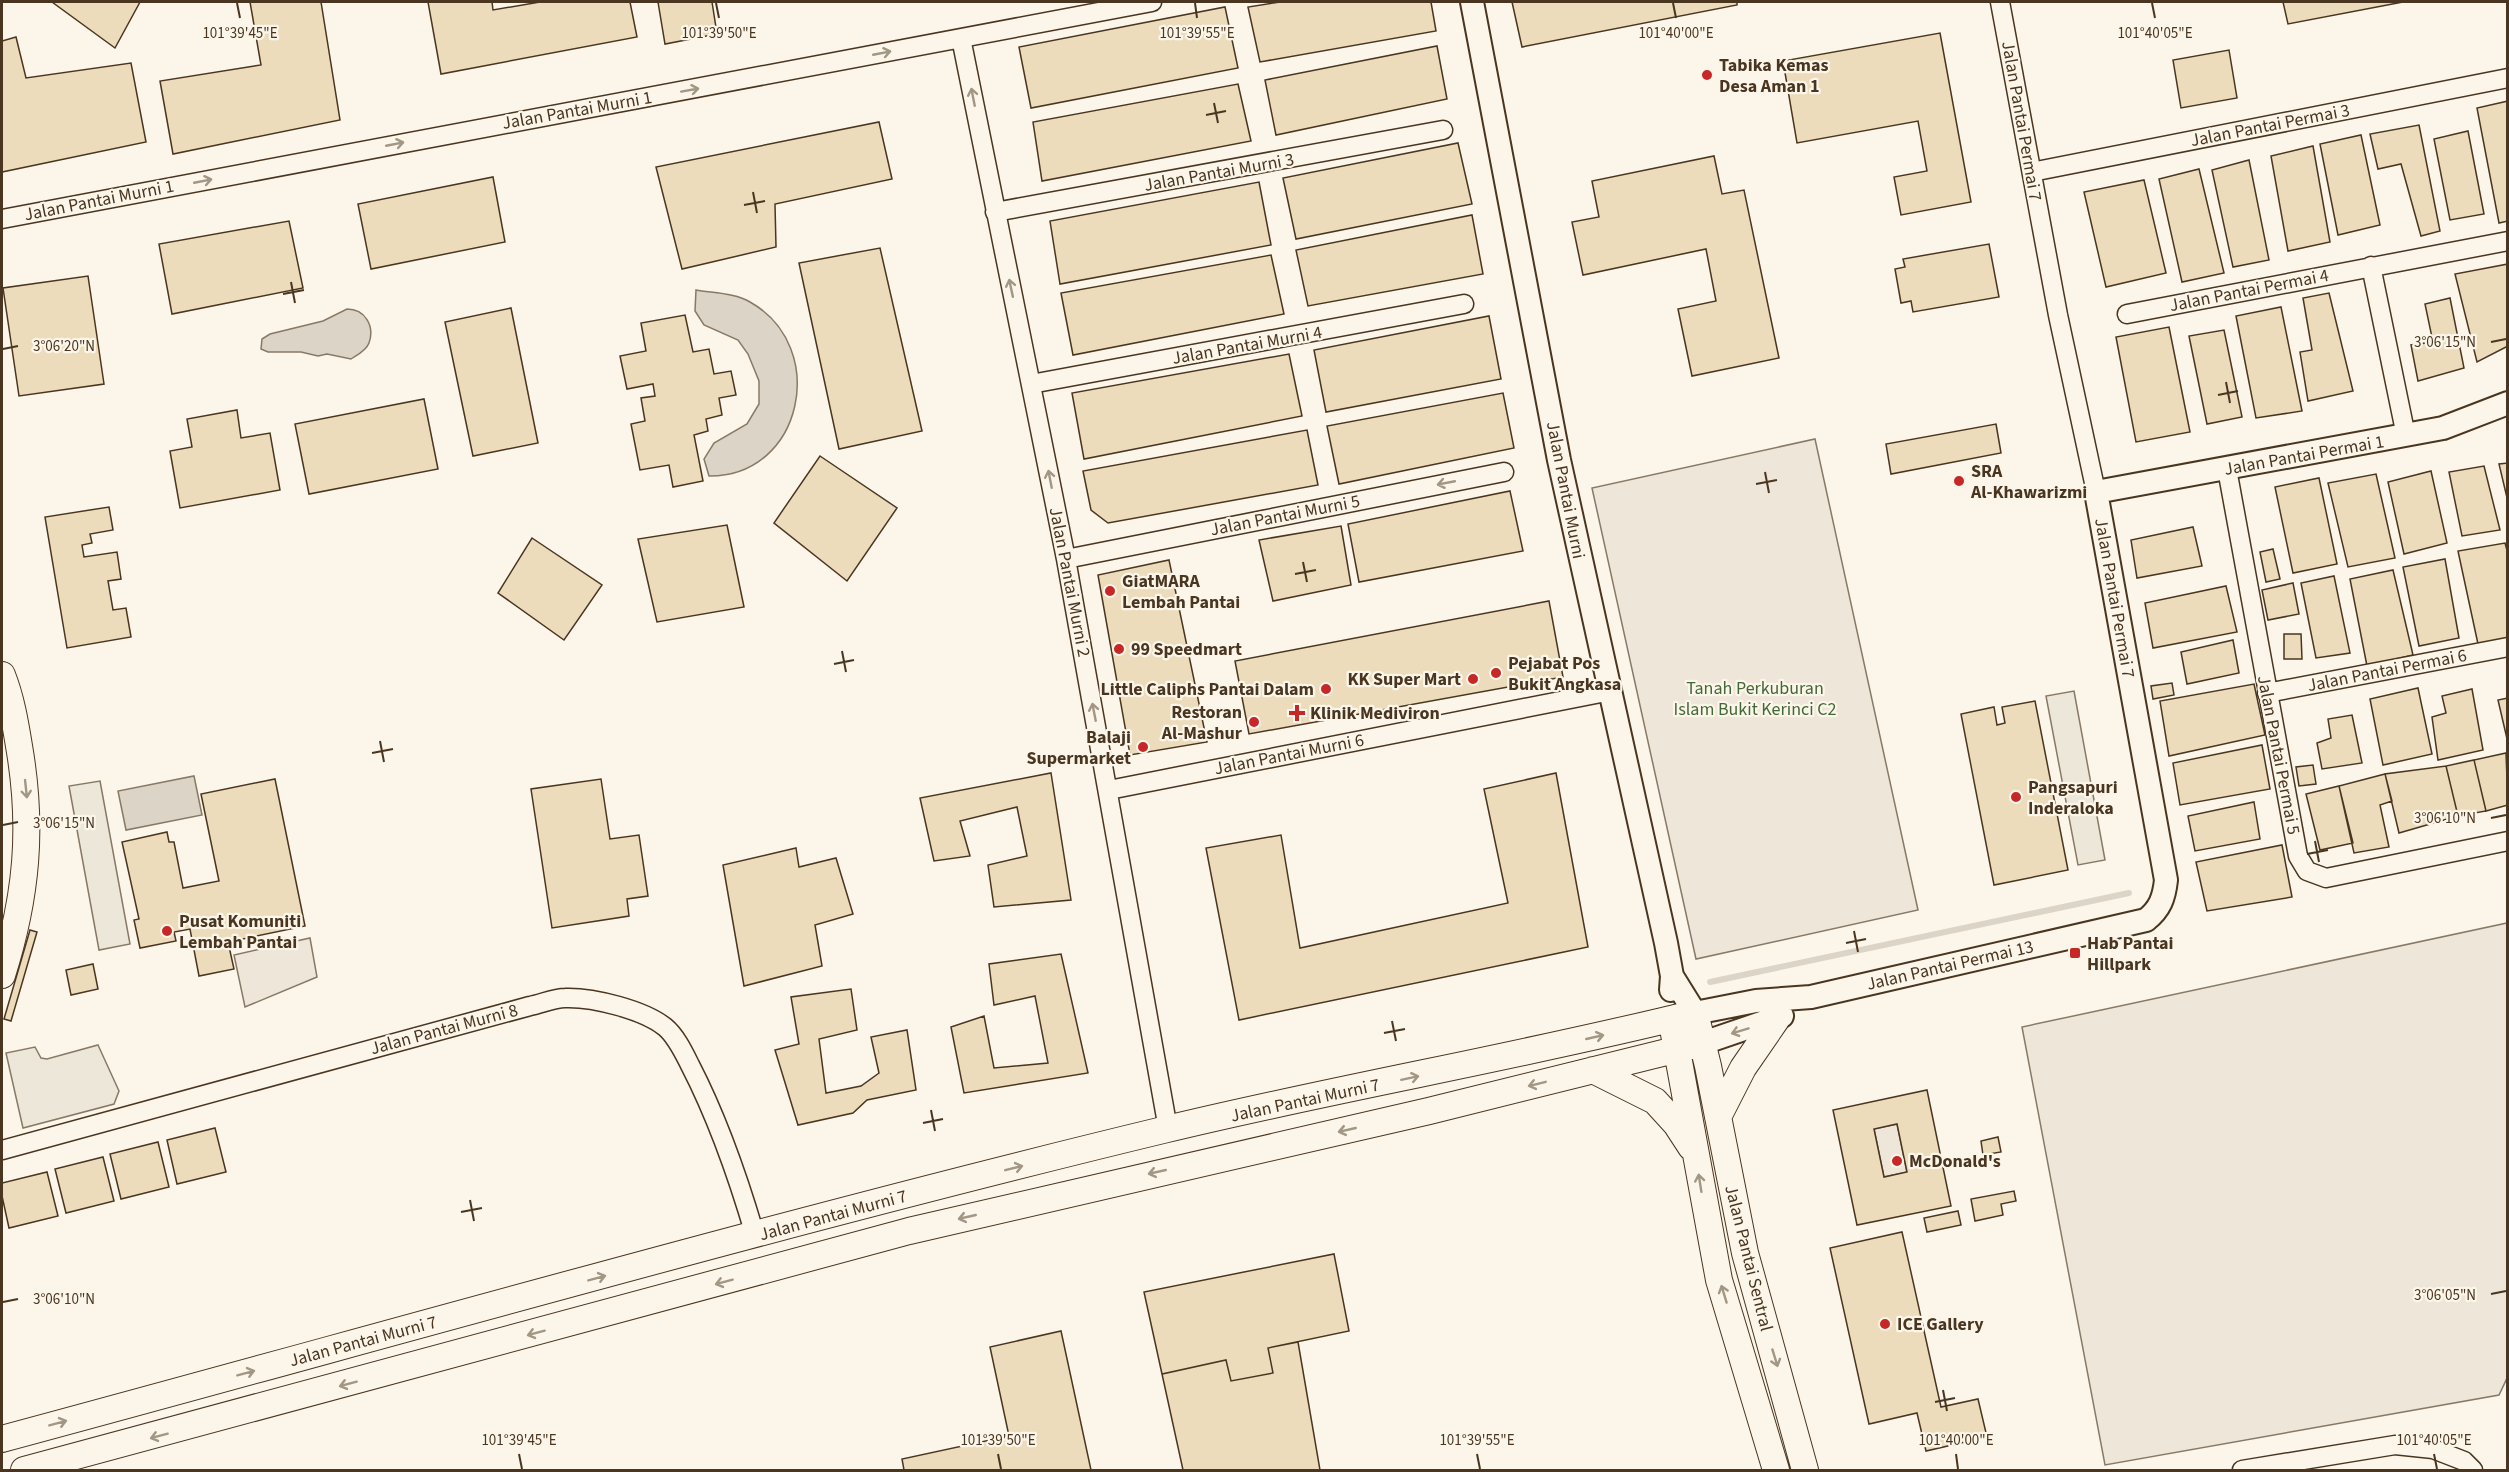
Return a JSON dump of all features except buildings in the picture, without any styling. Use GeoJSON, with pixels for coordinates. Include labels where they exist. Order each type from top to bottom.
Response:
{"type":"FeatureCollection","features":[{"type":"Feature","properties":{"kind":"main road"},"geometry":{"type":"LineString","coordinates":[[2,675],[12,704],[25,778],[29,817],[14,938],[2,975]]}},
{"type":"Feature","properties":{"kind":"main road","name":"Jalan Pantai Murni 7"},"geometry":{"type":"LineString","coordinates":[[2,1439],[755,1236],[1168,1129],[1538,1050],[1695,1013]]}},
{"type":"Feature","properties":{"kind":"main road","name":"Jalan Pantai Sentral"},"geometry":{"type":"LineString","coordinates":[[1695,1013],[1703,1043],[1744,1253],[1806,1467]]}},
{"type":"Feature","properties":{"kind":"main road","name":"Jalan Pantai Sentral"},"geometry":{"type":"LineString","coordinates":[[1670,1019],[1719,1280],[1776,1470]]}},
{"type":"Feature","properties":{"kind":"main road"},"geometry":{"type":"LineString","coordinates":[[1718,1117],[1743,1068],[1776,1020]]}},
{"type":"Feature","properties":{"kind":"main road","name":"Jalan Pantai Murni 7"},"geometry":{"type":"LineString","coordinates":[[24,1470],[909,1231],[1430,1111],[1703,1043]]}},
{"type":"Feature","properties":{"kind":"main road"},"geometry":{"type":"LineString","coordinates":[[1593,1070],[1655,1101],[1676,1124],[1696,1155]]}},
{"type":"Feature","properties":{"kind":"street","name":"Jalan Pantai Murni 1"},"geometry":{"type":"LineString","coordinates":[[2,219],[1152,2]]}},
{"type":"Feature","properties":{"kind":"street","name":"Jalan Pantai Murni"},"geometry":{"type":"LineString","coordinates":[[1472,2],[1559,460],[1672,976],[1670,1019]]}},
{"type":"Feature","properties":{"kind":"street","name":"Jalan Pantai Permai 7"},"geometry":{"type":"LineString","coordinates":[[2000,2],[2058,315],[2096,492],[2166,880],[2161,903],[2155,913],[2146,920],[2089,932]]}},
{"type":"Feature","properties":{"kind":"street","name":"Jalan Pantai Murni 2"},"geometry":{"type":"LineString","coordinates":[[961,38],[1031,384],[1109,790],[1168,1129]]}},
{"type":"Feature","properties":{"kind":"street","name":"Jalan Pantai Permai 3"},"geometry":{"type":"LineString","coordinates":[[2032,172],[2508,78]]}},
{"type":"Feature","properties":{"kind":"street","name":"Jalan Pantai Murni 3"},"geometry":{"type":"LineString","coordinates":[[995,212],[1443,130]]}},
{"type":"Feature","properties":{"kind":"street","name":"Jalan Pantai Permai 4"},"geometry":{"type":"LineString","coordinates":[[2127,314],[2508,241]]}},
{"type":"Feature","properties":{"kind":"street"},"geometry":{"type":"LineString","coordinates":[[2371,266],[2406,436]]}},
{"type":"Feature","properties":{"kind":"street","name":"Jalan Pantai Murni 4"},"geometry":{"type":"LineString","coordinates":[[1031,384],[1464,304]]}},
{"type":"Feature","properties":{"kind":"street","name":"Jalan Pantai Permai 1"},"geometry":{"type":"LineString","coordinates":[[2096,492],[2406,436],[2443,428],[2508,403]]}},
{"type":"Feature","properties":{"kind":"street","name":"Jalan Pantai Permai 5"},"geometry":{"type":"LineString","coordinates":[[2226,469],[2298,856],[2307,871],[2326,878],[2508,841]]}},
{"type":"Feature","properties":{"kind":"street","name":"Jalan Pantai Murni 5"},"geometry":{"type":"LineString","coordinates":[[1065,559],[1504,472]]}},
{"type":"Feature","properties":{"kind":"street","name":"Jalan Pantai Permai 6"},"geometry":{"type":"LineString","coordinates":[[2267,693],[2508,648]]}},
{"type":"Feature","properties":{"kind":"street","name":"Jalan Pantai Murni 6"},"geometry":{"type":"LineString","coordinates":[[1109,790],[1611,691]]}},
{"type":"Feature","properties":{"kind":"street","name":"Jalan Pantai Permai 13"},"geometry":{"type":"LineString","coordinates":[[1695,1013],[1756,1000],[1811,997],[2089,932]]}},
{"type":"Feature","properties":{"kind":"street","name":"Jalan Pantai Murni"},"geometry":{"type":"LineString","coordinates":[[1672,976],[1695,1013]]}},
{"type":"Feature","properties":{"kind":"street","name":"Jalan Pantai Permai 13"},"geometry":{"type":"LineString","coordinates":[[1703,1043],[1776,1020],[1811,997]]}},
{"type":"Feature","properties":{"kind":"street","name":"Jalan Pantai Murni 8"},"geometry":{"type":"LineString","coordinates":[[2,1150],[530,1006],[564,998],[596,1000],[632,1011],[666,1027],[683,1051],[707,1098],[740,1184],[755,1236]]}},
{"type":"Feature","properties":{"kind":"street"},"geometry":{"type":"LineString","coordinates":[[2242,1470],[2395,1445],[2433,1449],[2468,1466]]}},
{"type":"Feature","properties":{"kind":"green space","name":"Tanah Perkuburan Islam Bukit Kerinci C2"},"geometry":{"type":"Polygon","coordinates":[[[1815,439],[1918,910],[1696,959],[1592,488],[1815,439]]]}},
{"type":"Feature","properties":{"kind":"green space"},"geometry":{"type":"Polygon","coordinates":[[[2507,923],[2508,1376],[2499,1395],[2105,1465],[2022,1027],[2507,923]]]}},
{"type":"Feature","properties":{"kind":"green space"},"geometry":{"type":"Polygon","coordinates":[[[310,938],[317,977],[245,1007],[234,955],[310,938]]]}},
{"type":"Feature","properties":{"kind":"green space"},"geometry":{"type":"Polygon","coordinates":[[[1897,1124],[1907,1172],[1884,1177],[1874,1129],[1897,1124]]]}},
{"type":"Feature","properties":{"kind":"shaded area"},"geometry":{"type":"Polygon","coordinates":[[[696,290],[731,295],[750,302],[775,322],[791,348],[797,377],[795,406],[784,433],[766,456],[741,471],[709,476],[704,459],[714,443],[747,424],[759,404],[759,381],[748,354],[738,340],[704,325],[695,311],[696,290]]]}},
{"type":"Feature","properties":{"kind":"shaded area"},"geometry":{"type":"Polygon","coordinates":[[[347,309],[363,315],[371,331],[368,346],[351,359],[327,354],[318,356],[301,352],[268,352],[261,349],[262,339],[270,334],[323,321],[347,309]]]}},
{"type":"Feature","properties":{"kind":"shaded area"},"geometry":{"type":"Polygon","coordinates":[[[2074,691],[2105,860],[2078,865],[2046,696],[2074,691]]]}},
{"type":"Feature","properties":{"kind":"shaded area"},"geometry":{"type":"Polygon","coordinates":[[[194,776],[202,815],[126,830],[118,791],[194,776]]]}},
{"type":"Feature","properties":{"kind":"shaded area"},"geometry":{"type":"Polygon","coordinates":[[[100,781],[130,944],[99,950],[69,786],[100,781]]]}},
{"type":"Feature","properties":{"kind":"shaded area"},"geometry":{"type":"Polygon","coordinates":[[[98,1045],[119,1091],[114,1104],[23,1128],[6,1053],[35,1047],[41,1058],[47,1059],[98,1045]]]}},
{"type":"Feature","properties":{"kind":"waterway"},"geometry":{"type":"LineString","coordinates":[[1710,982],[2129,893]]}},
{"type":"Feature","properties":{"kind":"place","name":"Tabika Kemas Desa Aman 1"},"geometry":{"type":"Point","coordinates":[1707,75]}},
{"type":"Feature","properties":{"kind":"place","name":"SRA Al-Khawarizmi"},"geometry":{"type":"Point","coordinates":[1959,481]}},
{"type":"Feature","properties":{"kind":"place","name":"GiatMARA Lembah Pantai"},"geometry":{"type":"Point","coordinates":[1110,591]}},
{"type":"Feature","properties":{"kind":"place","name":"99 Speedmart"},"geometry":{"type":"Point","coordinates":[1119,649]}},
{"type":"Feature","properties":{"kind":"place","name":"Pejabat Pos Bukit Angkasa"},"geometry":{"type":"Point","coordinates":[1496,673]}},
{"type":"Feature","properties":{"kind":"place","name":"KK Super Mart"},"geometry":{"type":"Point","coordinates":[1473,679]}},
{"type":"Feature","properties":{"kind":"place","name":"Little Caliphs Pantai Dalam"},"geometry":{"type":"Point","coordinates":[1326,689]}},
{"type":"Feature","properties":{"kind":"place","name":"Klinik Mediviron"},"geometry":{"type":"Point","coordinates":[1297,713]}},
{"type":"Feature","properties":{"kind":"place","name":"Restoran Al-Mashur"},"geometry":{"type":"Point","coordinates":[1254,722]}},
{"type":"Feature","properties":{"kind":"place","name":"Balaji Supermarket"},"geometry":{"type":"Point","coordinates":[1143,747]}},
{"type":"Feature","properties":{"kind":"place","name":"Pangsapuri Inderaloka"},"geometry":{"type":"Point","coordinates":[2016,797]}},
{"type":"Feature","properties":{"kind":"place","name":"Pusat Komuniti Lembah Pantai"},"geometry":{"type":"Point","coordinates":[167,931]}},
{"type":"Feature","properties":{"kind":"place","name":"Hab Pantai Hillpark"},"geometry":{"type":"Point","coordinates":[2075,953]}},
{"type":"Feature","properties":{"kind":"place","name":"McDonald's"},"geometry":{"type":"Point","coordinates":[1897,1161]}},
{"type":"Feature","properties":{"kind":"place","name":"ICE Gallery"},"geometry":{"type":"Point","coordinates":[1885,1324]}}]}
